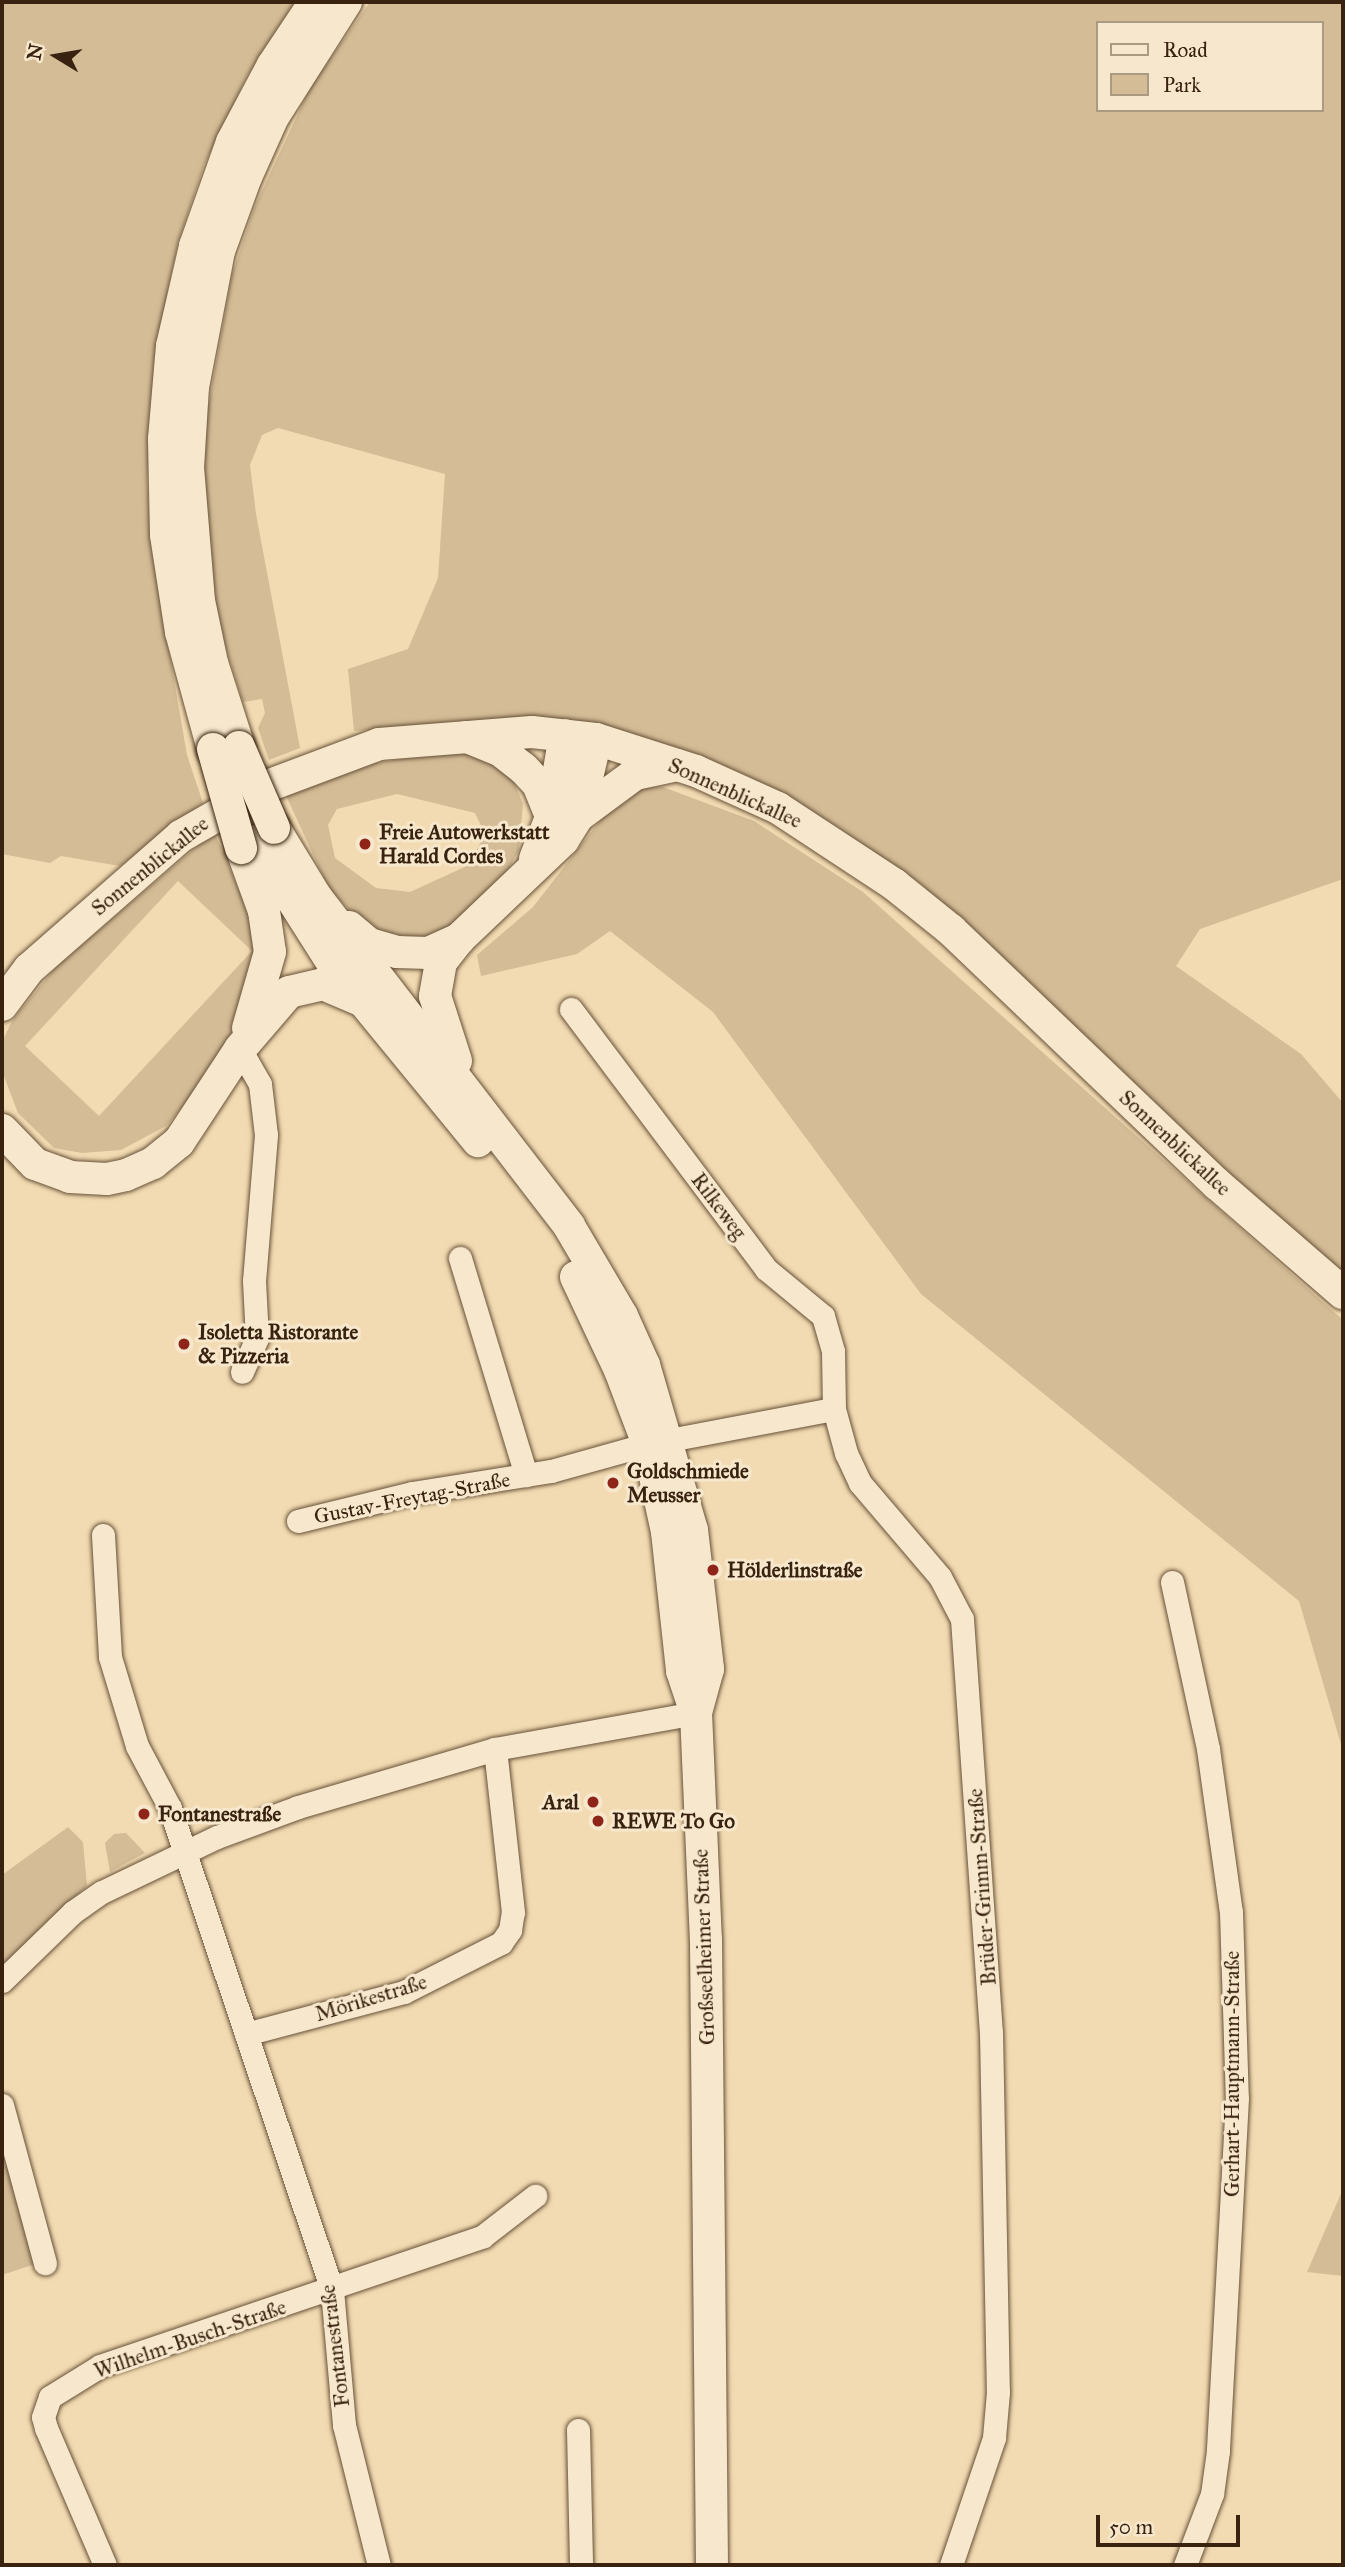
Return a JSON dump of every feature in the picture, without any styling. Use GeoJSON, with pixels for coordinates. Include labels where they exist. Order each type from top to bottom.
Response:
{"type":"FeatureCollection","features":[{"type":"Feature","properties":{"kind":"main road"},"geometry":{"type":"LineString","coordinates":[[315,2],[273,65],[232,142],[195,246],[172,346],[164,439],[166,535],[181,632],[226,748],[257,839],[303,922],[360,1000],[541,1222],[599,1322],[659,1442]]}},
{"type":"Feature","properties":{"kind":"main road"},"geometry":{"type":"LineString","coordinates":[[226,748],[199,601],[188,468],[193,387],[219,251],[246,177],[273,117],[346,2]]}},
{"type":"Feature","properties":{"kind":"main road"},"geometry":{"type":"LineString","coordinates":[[463,735],[514,759],[564,816]]}},
{"type":"Feature","properties":{"kind":"main road","name":"Sonnenblickallee"},"geometry":{"type":"LineString","coordinates":[[2,1005],[29,969],[198,823],[270,785],[351,751],[463,735],[565,735],[596,739],[677,764],[778,808],[895,885],[951,930],[1217,1184],[1343,1293]]}},
{"type":"Feature","properties":{"kind":"main road"},"geometry":{"type":"LineString","coordinates":[[471,1098],[435,996],[442,962],[459,939],[563,840],[565,735]]}},
{"type":"Feature","properties":{"kind":"main road"},"geometry":{"type":"LineString","coordinates":[[564,816],[596,739]]}},
{"type":"Feature","properties":{"kind":"main road"},"geometry":{"type":"LineString","coordinates":[[564,816],[635,774],[677,764]]}},
{"type":"Feature","properties":{"kind":"main road"},"geometry":{"type":"LineString","coordinates":[[257,839],[362,939],[380,948],[428,953],[459,939]]}},
{"type":"Feature","properties":{"kind":"main road"},"geometry":{"type":"LineString","coordinates":[[240,1049],[270,951],[257,839]]}},
{"type":"Feature","properties":{"kind":"main road","name":"Großseelheimer Straße"},"geometry":{"type":"LineString","coordinates":[[316,897],[569,1226],[608,1293],[644,1366],[659,1442],[692,1530],[702,1595],[708,1669],[696,1713],[706,1940],[712,2565]]}},
{"type":"Feature","properties":{"kind":"main road"},"geometry":{"type":"LineString","coordinates":[[2,1130],[35,1164],[70,1177],[107,1179],[127,1175],[153,1163],[180,1142],[240,1049],[289,992],[323,984],[360,1000]]}},
{"type":"Feature","properties":{"kind":"street","name":"Rilkeweg"},"geometry":{"type":"LineString","coordinates":[[571,1009],[766,1269],[823,1316],[833,1351],[834,1409]]}},
{"type":"Feature","properties":{"kind":"street"},"geometry":{"type":"LineString","coordinates":[[240,1049],[260,1084],[266,1135],[254,1281],[257,1338],[242,1372]]}},
{"type":"Feature","properties":{"kind":"street","name":"Gustav-Freytag-Straße"},"geometry":{"type":"LineString","coordinates":[[460,1258],[526,1475]]}},
{"type":"Feature","properties":{"kind":"street"},"geometry":{"type":"LineString","coordinates":[[659,1442],[834,1409]]}},
{"type":"Feature","properties":{"kind":"street","name":"Brüder-Grimm-Straße"},"geometry":{"type":"LineString","coordinates":[[834,1409],[860,1483],[958,1603],[965,1637],[991,2032],[998,2392],[993,2438],[951,2565]]}},
{"type":"Feature","properties":{"kind":"street","name":"Gustav-Freytag-Straße"},"geometry":{"type":"LineString","coordinates":[[298,1521],[412,1493],[526,1475],[659,1442]]}},
{"type":"Feature","properties":{"kind":"street","name":"Fontanestraße"},"geometry":{"type":"LineString","coordinates":[[103,1535],[110,1657],[136,1746],[170,1808],[332,2290],[344,2425],[379,2565]]}},
{"type":"Feature","properties":{"kind":"street","name":"Gerhart-Hauptmann-Straße"},"geometry":{"type":"LineString","coordinates":[[1172,1581],[1208,1749],[1231,1912],[1237,2098],[1218,2451],[1212,2494],[1185,2565]]}},
{"type":"Feature","properties":{"kind":"street"},"geometry":{"type":"LineString","coordinates":[[2,1981],[87,1902],[184,1851],[298,1807],[495,1749],[696,1713]]}},
{"type":"Feature","properties":{"kind":"street","name":"Mörikestraße"},"geometry":{"type":"LineString","coordinates":[[246,2034],[404,1992],[501,1943],[510,1930],[513,1912],[495,1749]]}},
{"type":"Feature","properties":{"kind":"street"},"geometry":{"type":"LineString","coordinates":[[2,2105],[45,2263]]}},
{"type":"Feature","properties":{"kind":"street","name":"Wilhelm-Busch-Straße"},"geometry":{"type":"LineString","coordinates":[[105,2565],[46,2428],[43,2417],[50,2398],[100,2367],[332,2290],[482,2236],[535,2196]]}},
{"type":"Feature","properties":{"kind":"street"},"geometry":{"type":"LineString","coordinates":[[578,2430],[581,2565]]}},
{"type":"Feature","properties":{"kind":"green space"},"geometry":{"type":"Polygon","coordinates":[[[2,2],[295,2],[247,76],[204,165],[178,242],[154,359],[147,482],[151,546],[187,755],[203,803],[120,866],[61,856],[50,863],[2,854],[2,2]]]}},
{"type":"Feature","properties":{"kind":"green space"},"geometry":{"type":"Polygon","coordinates":[[[370,2],[1343,2],[1343,879],[1200,929],[1176,966],[1301,1054],[1343,1103],[1343,1279],[1254,1201],[922,885],[833,824],[691,756],[633,735],[498,719],[354,731],[348,669],[408,649],[438,578],[445,474],[278,428],[262,435],[250,465],[256,514],[300,748],[269,760],[258,728],[265,713],[262,699],[243,702],[216,616],[200,492],[206,419],[232,275],[255,206],[310,88],[370,2]]]}},
{"type":"Feature","properties":{"kind":"green space"},"geometry":{"type":"Polygon","coordinates":[[[450,751],[487,757],[510,772],[523,804],[519,850],[495,893],[456,924],[422,939],[399,940],[357,918],[329,889],[283,789],[350,767],[450,751]],[[397,794],[337,809],[328,825],[335,858],[376,888],[410,892],[469,865],[485,834],[475,813],[397,794]]]}},
{"type":"Feature","properties":{"kind":"green space"},"geometry":{"type":"Polygon","coordinates":[[[663,787],[754,821],[863,892],[1343,1320],[1343,1751],[1299,1601],[921,1294],[713,1012],[610,931],[577,954],[481,976],[477,955],[533,907],[613,804],[633,788],[663,787]]]}},
{"type":"Feature","properties":{"kind":"green space"},"geometry":{"type":"Polygon","coordinates":[[[214,832],[259,935],[247,999],[232,1031],[195,1092],[166,1126],[121,1150],[82,1153],[54,1148],[18,1113],[2,1071],[2,1042],[12,1021],[55,968],[214,832]],[[178,881],[25,1046],[99,1116],[252,951],[178,881]]]}},
{"type":"Feature","properties":{"kind":"green space"},"geometry":{"type":"Polygon","coordinates":[[[68,1827],[83,1842],[87,1886],[2,1966],[2,1875],[68,1827]]]}},
{"type":"Feature","properties":{"kind":"green space"},"geometry":{"type":"Polygon","coordinates":[[[126,1833],[145,1853],[110,1872],[105,1843],[114,1834],[126,1833]]]}},
{"type":"Feature","properties":{"kind":"green space"},"geometry":{"type":"Polygon","coordinates":[[[2,2115],[38,2263],[2,2275],[2,2115]]]}},
{"type":"Feature","properties":{"kind":"green space"},"geometry":{"type":"Polygon","coordinates":[[[1343,2189],[1343,2276],[1307,2272],[1343,2189]]]}},
{"type":"Feature","properties":{"kind":"place","name":"Freie Autowerkstatt Harald Cordes"},"geometry":{"type":"Point","coordinates":[365,844]}},
{"type":"Feature","properties":{"kind":"place","name":"Isoletta Ristorante & Pizzeria"},"geometry":{"type":"Point","coordinates":[184,1344]}},
{"type":"Feature","properties":{"kind":"place","name":"Goldschmiede Meusser"},"geometry":{"type":"Point","coordinates":[613,1483]}},
{"type":"Feature","properties":{"kind":"place","name":"Hölderlinstraße"},"geometry":{"type":"Point","coordinates":[713,1570]}},
{"type":"Feature","properties":{"kind":"place","name":"Aral"},"geometry":{"type":"Point","coordinates":[593,1802]}},
{"type":"Feature","properties":{"kind":"place","name":"Fontanestraße"},"geometry":{"type":"Point","coordinates":[144,1814]}},
{"type":"Feature","properties":{"kind":"place","name":"REWE To Go"},"geometry":{"type":"Point","coordinates":[598,1821]}}]}
